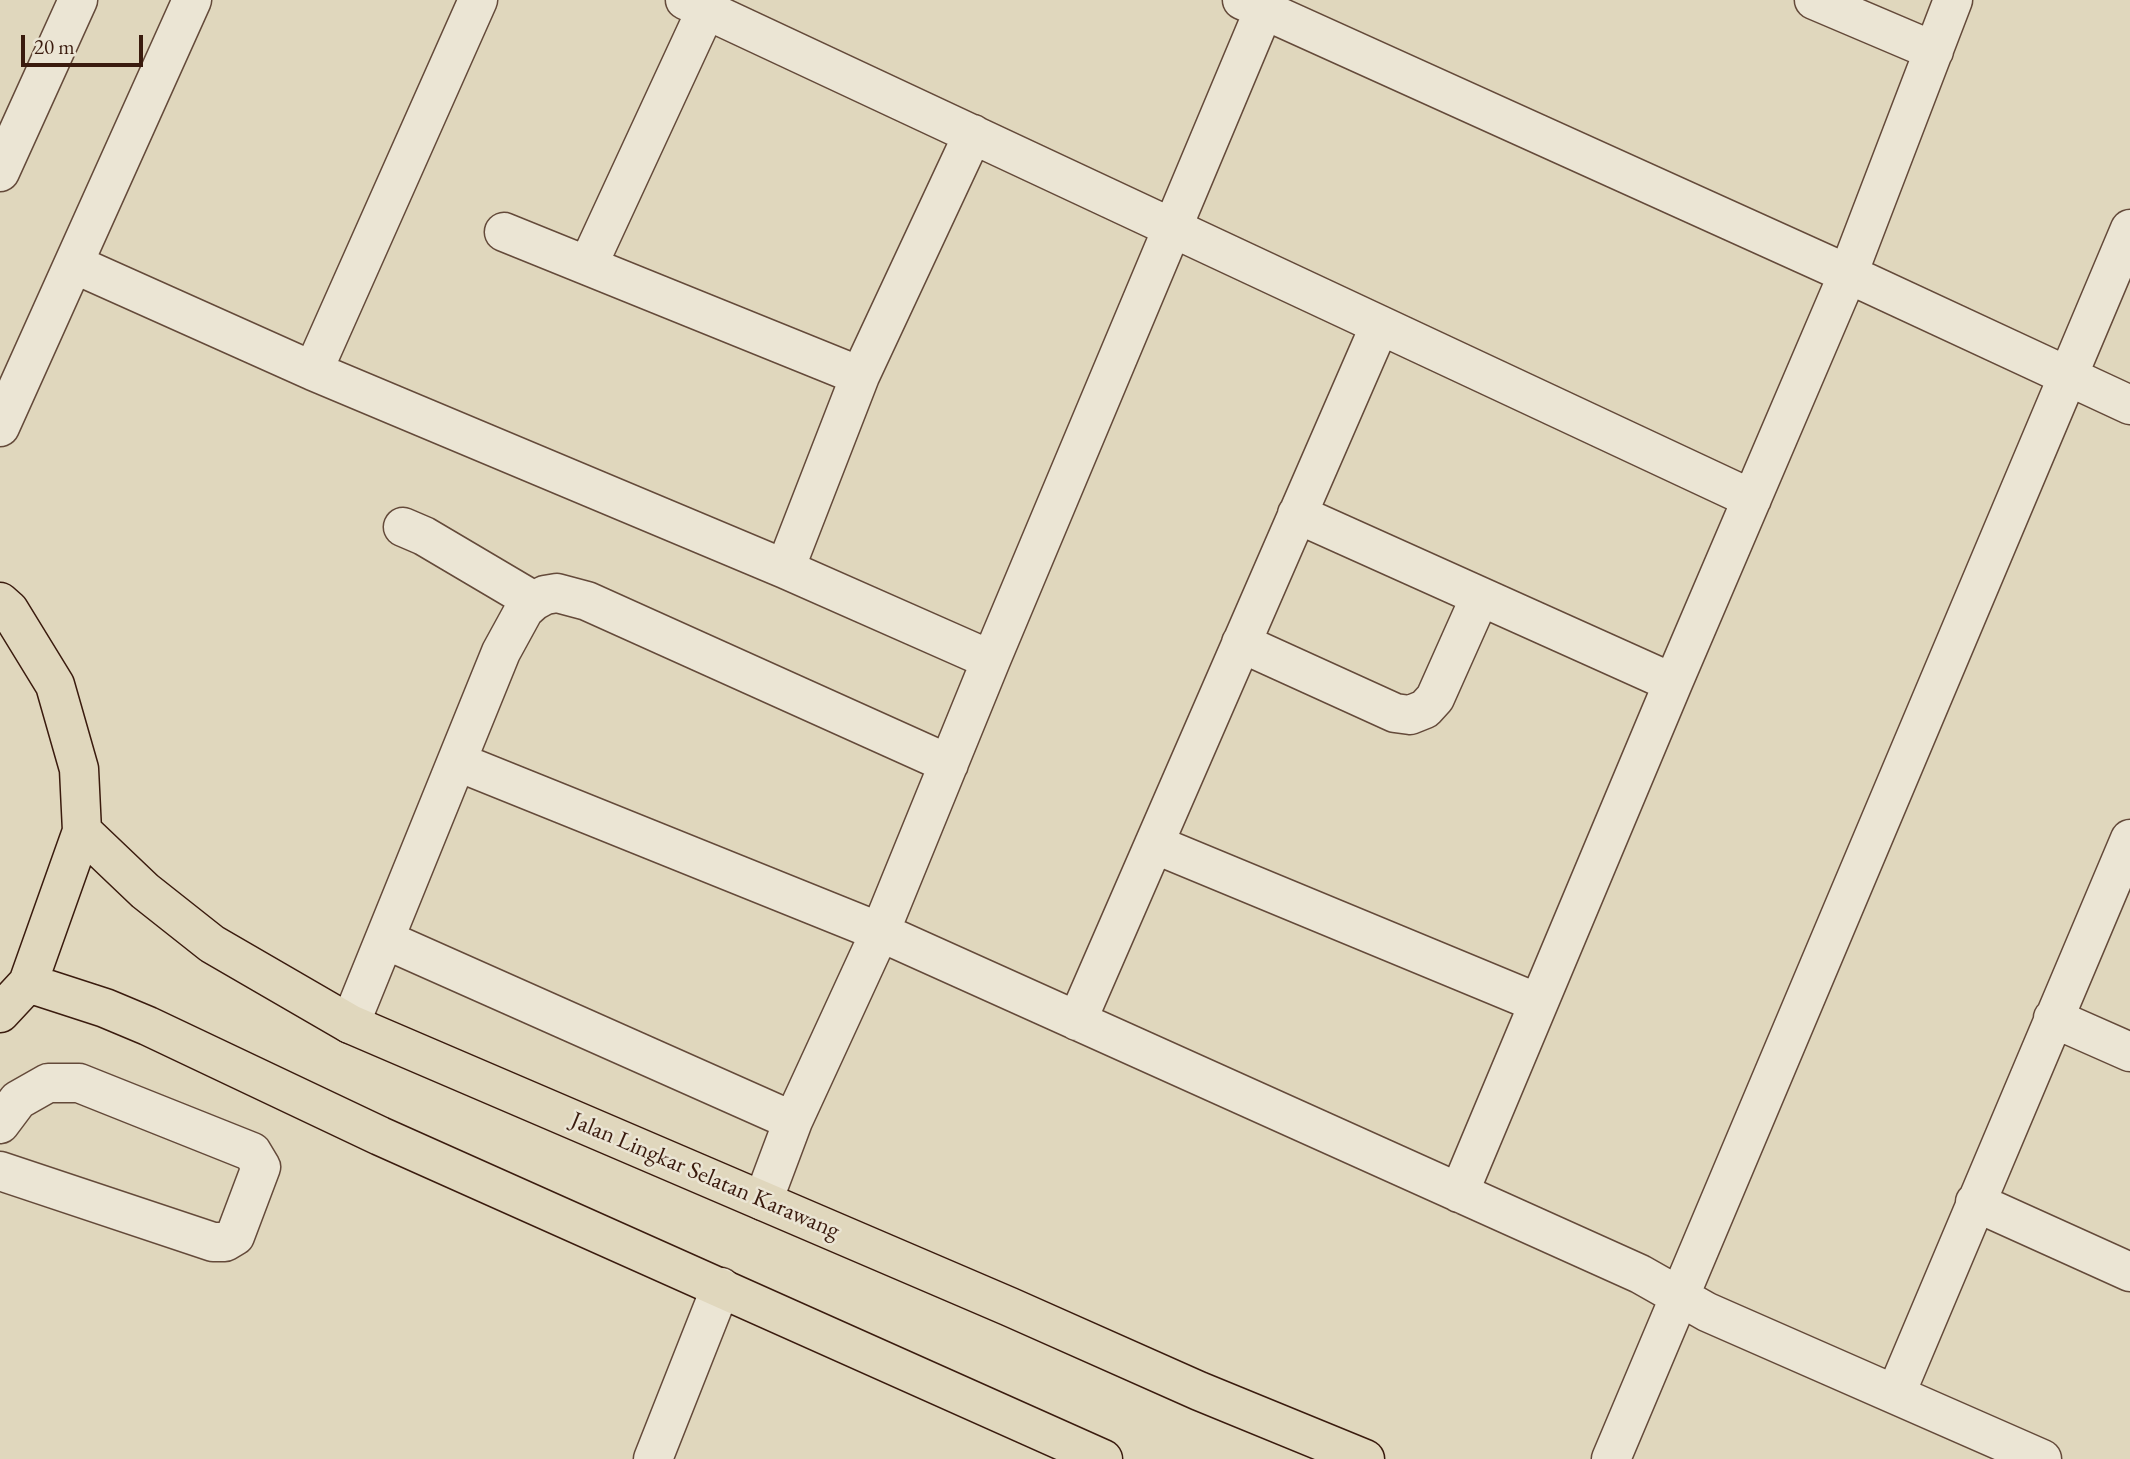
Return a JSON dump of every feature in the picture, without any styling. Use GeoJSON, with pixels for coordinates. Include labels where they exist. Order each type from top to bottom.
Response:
{"type":"FeatureCollection","features":[{"type":"Feature","properties":{"kind":"main road"},"geometry":{"type":"LineString","coordinates":[[0,602],[9,610],[55,685],[79,769],[82,831],[29,983],[0,1013]]}},
{"type":"Feature","properties":{"kind":"main road","name":"Jalan Lingkar Selatan Karawang"},"geometry":{"type":"LineString","coordinates":[[82,831],[145,891],[212,944],[351,1024],[1199,1391],[1365,1459]]}},
{"type":"Feature","properties":{"kind":"main road"},"geometry":{"type":"LineString","coordinates":[[29,983],[105,1008],[148,1026],[380,1136],[1103,1459]]}},
{"type":"Feature","properties":{"kind":"street"},"geometry":{"type":"LineString","coordinates":[[0,172],[78,0]]}},
{"type":"Feature","properties":{"kind":"street"},"geometry":{"type":"LineString","coordinates":[[0,427],[192,0]]}},
{"type":"Feature","properties":{"kind":"street"},"geometry":{"type":"LineString","coordinates":[[313,371],[478,0]]}},
{"type":"Feature","properties":{"kind":"street"},"geometry":{"type":"LineString","coordinates":[[1814,0],[1934,51]]}},
{"type":"Feature","properties":{"kind":"street"},"geometry":{"type":"LineString","coordinates":[[1459,1192],[1672,683],[1848,274],[1953,0]]}},
{"type":"Feature","properties":{"kind":"street"},"geometry":{"type":"LineString","coordinates":[[763,1201],[793,1121],[880,932],[1173,228],[1258,4],[2130,405]]}},
{"type":"Feature","properties":{"kind":"street"},"geometry":{"type":"LineString","coordinates":[[588,265],[696,5],[1752,499]]}},
{"type":"Feature","properties":{"kind":"street"},"geometry":{"type":"LineString","coordinates":[[785,569],[860,376],[973,134]]}},
{"type":"Feature","properties":{"kind":"street"},"geometry":{"type":"LineString","coordinates":[[1611,1459],[2130,229]]}},
{"type":"Feature","properties":{"kind":"street"},"geometry":{"type":"LineString","coordinates":[[504,232],[860,376]]}},
{"type":"Feature","properties":{"kind":"street"},"geometry":{"type":"LineString","coordinates":[[74,264],[313,371],[785,569],[991,660]]}},
{"type":"Feature","properties":{"kind":"street"},"geometry":{"type":"LineString","coordinates":[[1077,1021],[1380,325]]}},
{"type":"Feature","properties":{"kind":"street"},"geometry":{"type":"LineString","coordinates":[[1297,514],[1672,683]]}},
{"type":"Feature","properties":{"kind":"street"},"geometry":{"type":"LineString","coordinates":[[403,527],[424,536],[534,601]]}},
{"type":"Feature","properties":{"kind":"street"},"geometry":{"type":"LineString","coordinates":[[351,1024],[501,652],[524,610],[534,601],[557,593],[587,601],[949,764]]}},
{"type":"Feature","properties":{"kind":"street"},"geometry":{"type":"LineString","coordinates":[[1241,643],[1395,713],[1410,715],[1425,709],[1435,698],[1480,597]]}},
{"type":"Feature","properties":{"kind":"street"},"geometry":{"type":"LineString","coordinates":[[458,762],[880,932],[1640,1274],[1707,1312],[2042,1459]]}},
{"type":"Feature","properties":{"kind":"street"},"geometry":{"type":"LineString","coordinates":[[1896,1393],[2053,1018],[2119,894],[2130,839]]}},
{"type":"Feature","properties":{"kind":"street"},"geometry":{"type":"LineString","coordinates":[[1154,844],[1538,1003]]}},
{"type":"Feature","properties":{"kind":"street"},"geometry":{"type":"LineString","coordinates":[[386,940],[793,1121]]}},
{"type":"Feature","properties":{"kind":"street"},"geometry":{"type":"LineString","coordinates":[[2053,1018],[2130,1052]]}},
{"type":"Feature","properties":{"kind":"street"},"geometry":{"type":"LineString","coordinates":[[0,1124],[18,1100],[48,1083],[79,1083],[252,1152],[261,1167],[235,1236],[225,1242],[213,1242],[0,1171]]}},
{"type":"Feature","properties":{"kind":"street"},"geometry":{"type":"LineString","coordinates":[[1975,1202],[2130,1272]]}},
{"type":"Feature","properties":{"kind":"street"},"geometry":{"type":"LineString","coordinates":[[653,1459],[721,1287]]}}]}
